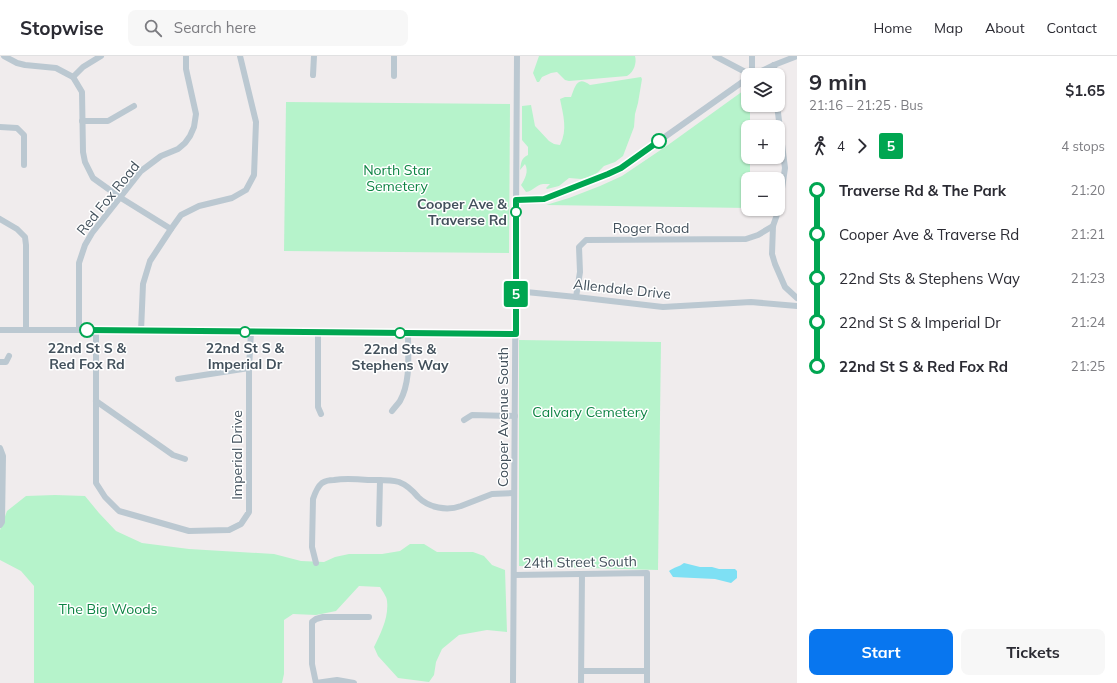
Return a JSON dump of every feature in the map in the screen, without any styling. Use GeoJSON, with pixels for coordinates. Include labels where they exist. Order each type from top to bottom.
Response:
{"type":"FeatureCollection","features":[{"type":"Feature","properties":{"kind":"street"},"geometry":{"type":"LineString","coordinates":[[4,56],[17,63],[56,68],[73,76],[82,92],[83,152],[85,162],[93,178],[121,198],[171,228]]}},
{"type":"Feature","properties":{"kind":"street"},"geometry":{"type":"LineString","coordinates":[[73,76],[91,58],[101,56]]}},
{"type":"Feature","properties":{"kind":"street","name":"Red Fox Road"},"geometry":{"type":"LineString","coordinates":[[79,330],[79,263],[85,245],[92,232],[142,171],[161,156],[178,149],[185,143],[194,127],[196,114],[186,69],[186,56]]}},
{"type":"Feature","properties":{"kind":"street"},"geometry":{"type":"LineString","coordinates":[[141,331],[142,284],[150,261],[171,228],[181,215],[199,206],[232,198],[246,190],[254,175],[256,122],[240,56]]}},
{"type":"Feature","properties":{"kind":"street"},"geometry":{"type":"LineString","coordinates":[[313,75],[314,56]]}},
{"type":"Feature","properties":{"kind":"street"},"geometry":{"type":"LineString","coordinates":[[394,56],[394,76]]}},
{"type":"Feature","properties":{"kind":"street","name":"Cooper Avenue South"},"geometry":{"type":"LineString","coordinates":[[512,683],[518,56]]}},
{"type":"Feature","properties":{"kind":"street"},"geometry":{"type":"LineString","coordinates":[[715,56],[741,69]]}},
{"type":"Feature","properties":{"kind":"street"},"geometry":{"type":"LineString","coordinates":[[752,56],[752,68]]}},
{"type":"Feature","properties":{"kind":"street"},"geometry":{"type":"LineString","coordinates":[[767,68],[797,56]]}},
{"type":"Feature","properties":{"kind":"street"},"geometry":{"type":"LineString","coordinates":[[516,200],[544,199],[621,168],[741,83]]}},
{"type":"Feature","properties":{"kind":"street"},"geometry":{"type":"LineString","coordinates":[[82,122],[108,121],[134,106]]}},
{"type":"Feature","properties":{"kind":"street"},"geometry":{"type":"LineString","coordinates":[[777,112],[785,168],[779,209],[773,226],[772,254],[785,287],[797,298]]}},
{"type":"Feature","properties":{"kind":"street"},"geometry":{"type":"LineString","coordinates":[[0,127],[17,128],[24,135],[24,165]]}},
{"type":"Feature","properties":{"kind":"street"},"geometry":{"type":"LineString","coordinates":[[0,219],[17,229],[25,236],[26,330]]}},
{"type":"Feature","properties":{"kind":"street","name":"Roger Road"},"geometry":{"type":"LineString","coordinates":[[576,297],[580,272],[579,247],[586,240],[746,239],[758,235],[773,226]]}},
{"type":"Feature","properties":{"kind":"street","name":"Allendale Drive"},"geometry":{"type":"LineString","coordinates":[[516,291],[663,307],[751,302],[797,306]]}},
{"type":"Feature","properties":{"kind":"street"},"geometry":{"type":"LineString","coordinates":[[0,330],[516,334]]}},
{"type":"Feature","properties":{"kind":"street","name":"Imperial Drive"},"geometry":{"type":"LineString","coordinates":[[96,331],[96,483],[105,498],[119,511],[189,531],[229,530],[241,524],[249,512],[250,332]]}},
{"type":"Feature","properties":{"kind":"street"},"geometry":{"type":"LineString","coordinates":[[318,333],[318,407],[321,414]]}},
{"type":"Feature","properties":{"kind":"street"},"geometry":{"type":"LineString","coordinates":[[392,410],[400,400],[408,375],[408,334]]}},
{"type":"Feature","properties":{"kind":"street"},"geometry":{"type":"LineString","coordinates":[[0,362],[6,362],[9,356]]}},
{"type":"Feature","properties":{"kind":"street"},"geometry":{"type":"LineString","coordinates":[[178,379],[249,368]]}},
{"type":"Feature","properties":{"kind":"street"},"geometry":{"type":"LineString","coordinates":[[96,401],[172,455],[185,459]]}},
{"type":"Feature","properties":{"kind":"street"},"geometry":{"type":"LineString","coordinates":[[464,420],[472,415],[515,416]]}},
{"type":"Feature","properties":{"kind":"street"},"geometry":{"type":"LineString","coordinates":[[0,448],[3,456],[2,522],[0,524]]}},
{"type":"Feature","properties":{"kind":"street"},"geometry":{"type":"LineString","coordinates":[[316,563],[312,547],[312,504],[318,488],[327,481],[334,479],[399,482],[429,504],[444,508],[456,508],[492,494],[514,493]]}},
{"type":"Feature","properties":{"kind":"street"},"geometry":{"type":"LineString","coordinates":[[314,480],[318,488]]}},
{"type":"Feature","properties":{"kind":"street"},"geometry":{"type":"LineString","coordinates":[[379,524],[380,480]]}},
{"type":"Feature","properties":{"kind":"street"},"geometry":{"type":"LineString","coordinates":[[582,574],[582,683]]}},
{"type":"Feature","properties":{"kind":"street","name":"24th Street South"},"geometry":{"type":"LineString","coordinates":[[514,575],[647,574],[647,671]]}},
{"type":"Feature","properties":{"kind":"street"},"geometry":{"type":"LineString","coordinates":[[354,683],[337,680],[316,683],[312,664],[312,622],[317,618],[323,617],[369,617]]}},
{"type":"Feature","properties":{"kind":"street"},"geometry":{"type":"LineString","coordinates":[[582,671],[647,671],[647,683]]}},
{"type":"Feature","properties":{"kind":"green space"},"geometry":{"type":"Polygon","coordinates":[[[539,56],[635,56],[636,62],[633,70],[627,76],[569,81],[565,80],[557,72],[542,77],[539,82],[537,82],[533,73],[539,56]]]}},
{"type":"Feature","properties":{"kind":"green space"},"geometry":{"type":"Polygon","coordinates":[[[641,77],[642,79],[634,127],[623,156],[615,162],[604,166],[597,173],[589,177],[581,179],[569,178],[559,186],[547,189],[546,188],[550,184],[543,184],[526,192],[521,185],[527,172],[525,164],[520,170],[523,159],[528,155],[528,147],[522,140],[522,106],[531,105],[535,126],[549,141],[560,145],[564,134],[564,128],[560,99],[571,97],[579,82],[586,82],[590,85],[641,77]]]}},
{"type":"Feature","properties":{"kind":"green space"},"geometry":{"type":"Polygon","coordinates":[[[741,92],[741,112],[750,112],[750,120],[741,120],[741,164],[750,164],[750,172],[741,172],[741,208],[546,205],[569,198],[622,176],[741,92]]]}},
{"type":"Feature","properties":{"kind":"green space","name":"North Star Semetery"},"geometry":{"type":"Polygon","coordinates":[[[286,102],[510,104],[509,253],[284,251],[286,102]]]}},
{"type":"Feature","properties":{"kind":"green space","name":"Calvary Cemetery"},"geometry":{"type":"Polygon","coordinates":[[[519,340],[661,342],[658,570],[519,566],[519,340]]]}},
{"type":"Feature","properties":{"kind":"green space","name":"The Big Woods"},"geometry":{"type":"Polygon","coordinates":[[[26,496],[85,496],[116,531],[142,543],[189,549],[274,554],[301,561],[324,562],[335,557],[349,554],[382,554],[400,551],[410,544],[424,544],[437,552],[473,552],[484,556],[492,565],[505,570],[507,632],[487,630],[459,635],[442,649],[436,662],[434,675],[429,682],[398,678],[378,656],[374,647],[386,619],[386,598],[380,587],[359,586],[336,611],[316,615],[293,614],[284,620],[284,674],[282,683],[34,683],[34,586],[21,571],[0,560],[0,530],[7,511],[26,496]]]}},
{"type":"Feature","properties":{"kind":"water"},"geometry":{"type":"Polygon","coordinates":[[[684,563],[700,567],[735,569],[737,571],[737,578],[731,583],[715,579],[673,577],[669,571],[684,563]]]}},
{"type":"Feature","properties":{"kind":"bus line","name":"5"},"geometry":{"type":"LineString","coordinates":[[87,330],[516,334],[516,200],[544,199],[608,174],[621,168],[659,141]]}},
{"type":"Feature","properties":{"kind":"place","name":"Cooper Ave & Traverse Rd"},"geometry":{"type":"Point","coordinates":[516,212]}},
{"type":"Feature","properties":{"kind":"place","name":"22nd St S & Red Fox Rd"},"geometry":{"type":"Point","coordinates":[87,330]}},
{"type":"Feature","properties":{"kind":"place","name":"22nd St S & Imperial Dr"},"geometry":{"type":"Point","coordinates":[245,332]}},
{"type":"Feature","properties":{"kind":"place","name":"22nd Sts & Stephens Way"},"geometry":{"type":"Point","coordinates":[400,333]}}]}
